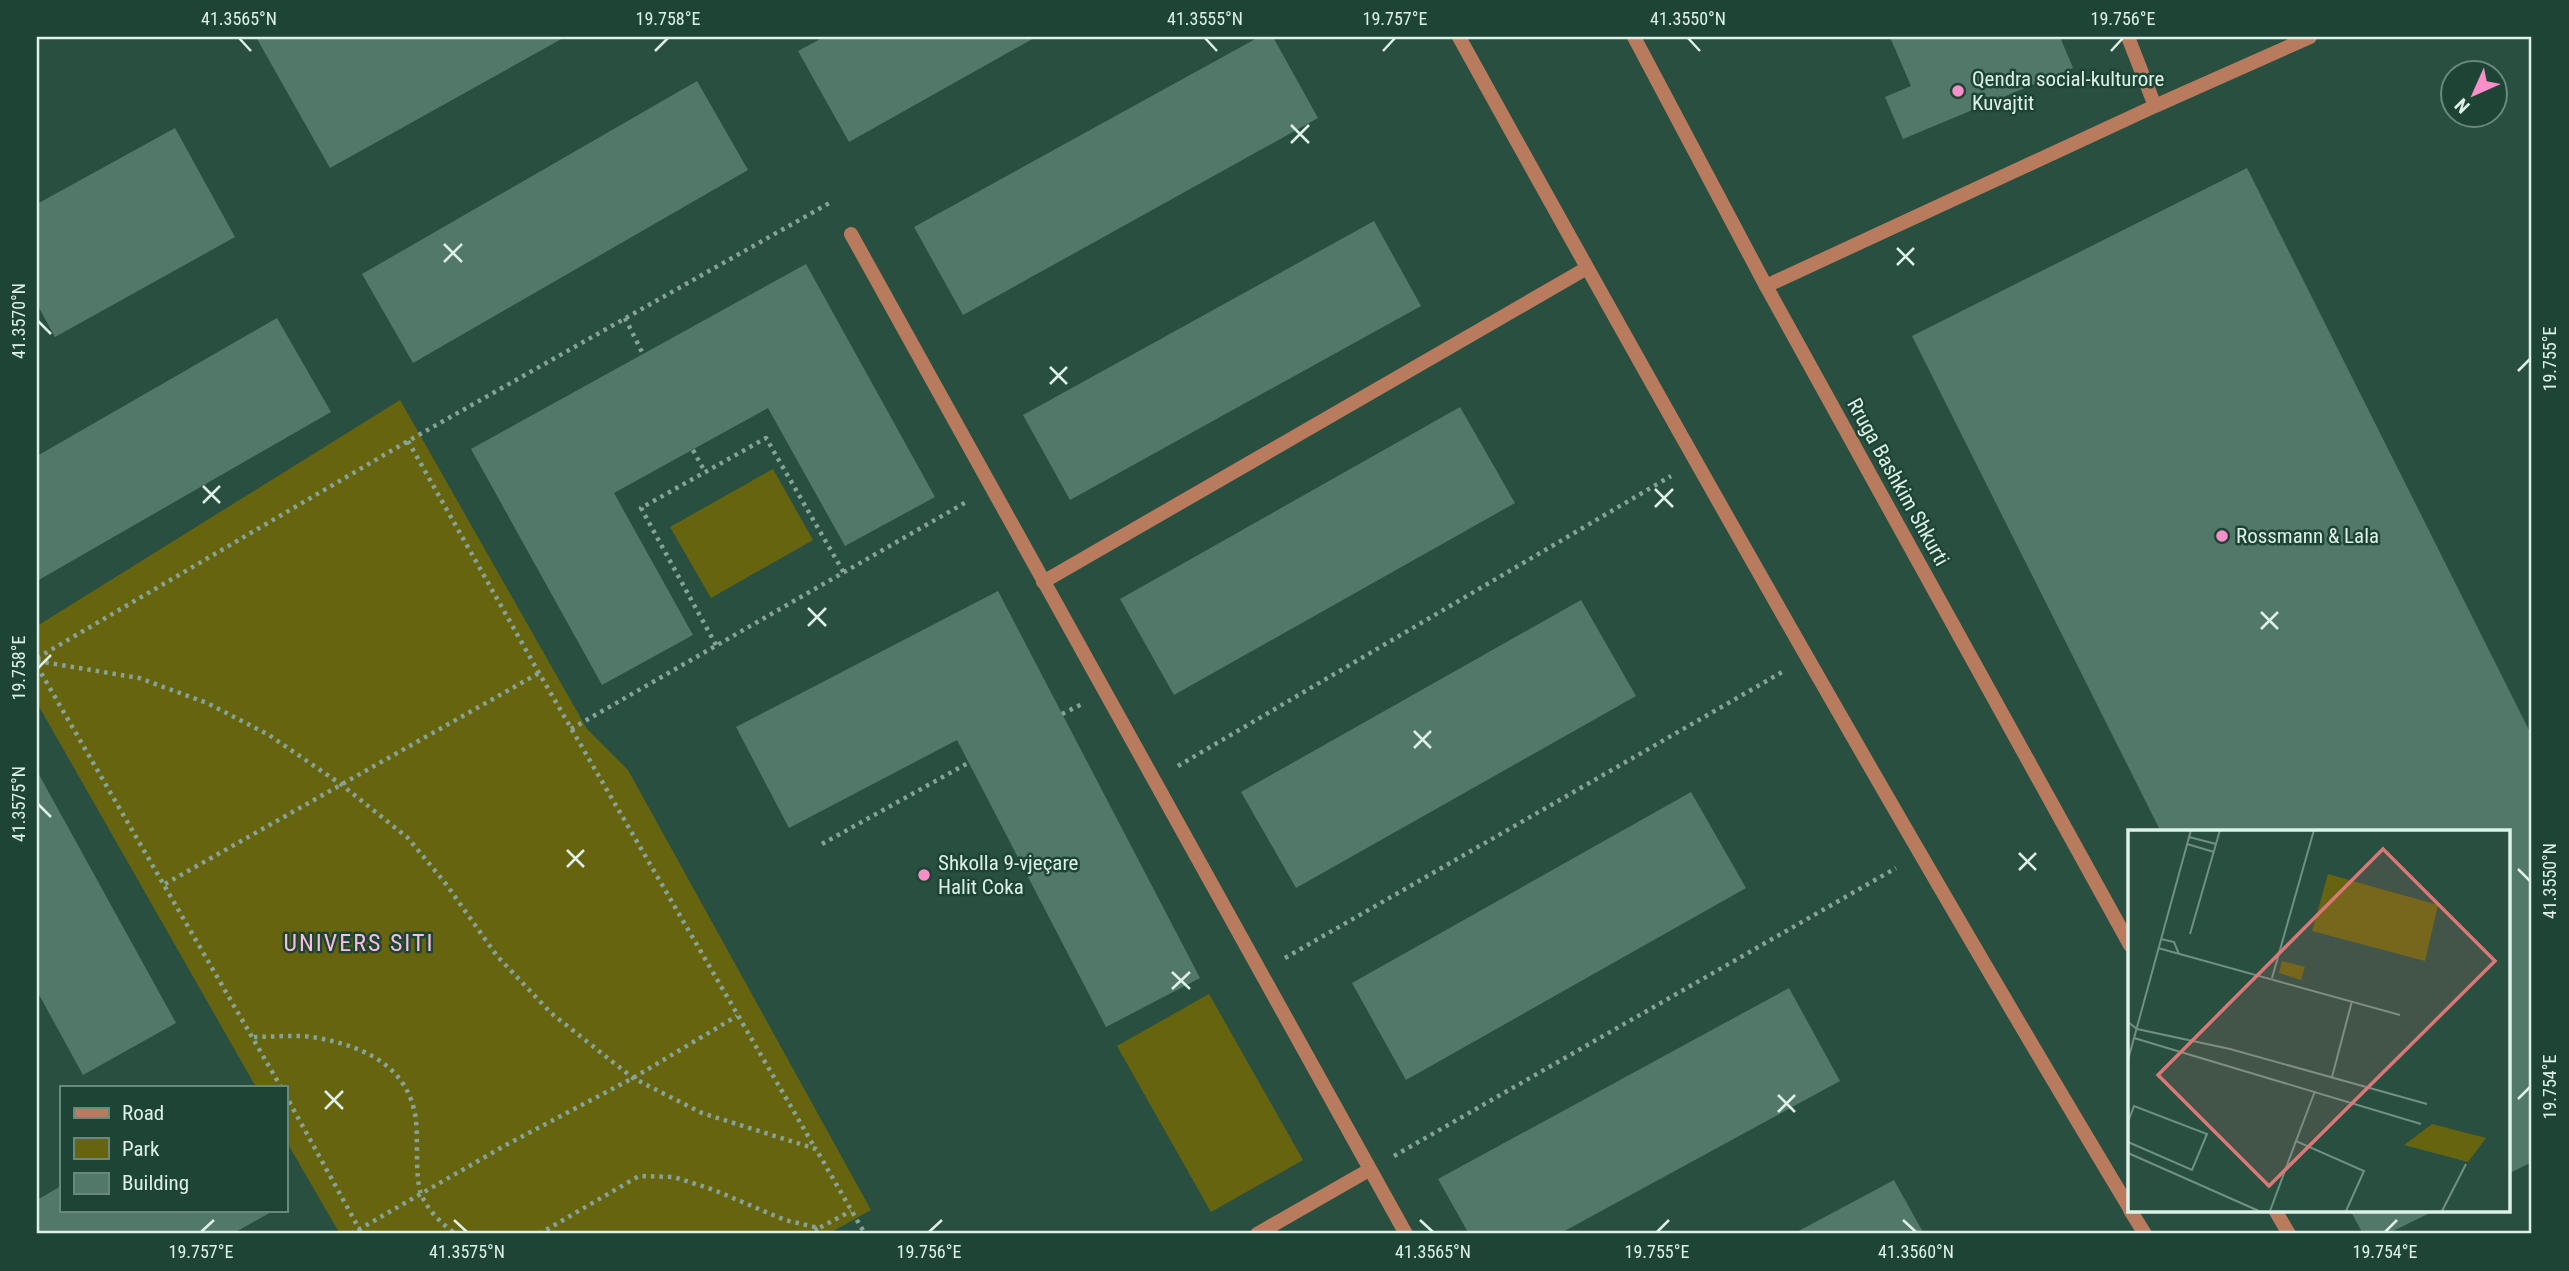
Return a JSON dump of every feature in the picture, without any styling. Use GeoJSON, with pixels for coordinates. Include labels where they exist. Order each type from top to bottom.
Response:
{"type":"FeatureCollection","features":[{"type":"Feature","properties":{"kind":"street"},"geometry":{"type":"LineString","coordinates":[[1459,37],[1694,462],[2008,1006],[2128,1207]]}},
{"type":"Feature","properties":{"kind":"street","name":"Rruga Bashkim Shkurti"},"geometry":{"type":"LineString","coordinates":[[1634,37],[1766,286],[2128,942]]}},
{"type":"Feature","properties":{"kind":"street"},"geometry":{"type":"LineString","coordinates":[[2128,37],[2155,106]]}},
{"type":"Feature","properties":{"kind":"street"},"geometry":{"type":"LineString","coordinates":[[1766,286],[2310,37]]}},
{"type":"Feature","properties":{"kind":"street"},"geometry":{"type":"LineString","coordinates":[[851,234],[1406,1234]]}},
{"type":"Feature","properties":{"kind":"street"},"geometry":{"type":"LineString","coordinates":[[1043,582],[1587,268]]}},
{"type":"Feature","properties":{"kind":"street"},"geometry":{"type":"LineString","coordinates":[[1257,1234],[1369,1170]]}},
{"type":"Feature","properties":{"kind":"street"},"geometry":{"type":"LineString","coordinates":[[2131,1212],[2145,1234]]}},
{"type":"Feature","properties":{"kind":"street"},"geometry":{"type":"LineString","coordinates":[[2277,1212],[2289,1234]]}},
{"type":"Feature","properties":{"kind":"path"},"geometry":{"type":"LineString","coordinates":[[37,662],[408,441],[833,201]]}},
{"type":"Feature","properties":{"kind":"path"},"geometry":{"type":"LineString","coordinates":[[625,318],[643,354]]}},
{"type":"Feature","properties":{"kind":"path"},"geometry":{"type":"LineString","coordinates":[[716,645],[640,508],[766,438],[844,573]]}},
{"type":"Feature","properties":{"kind":"path"},"geometry":{"type":"LineString","coordinates":[[408,441],[571,729],[865,1234]]}},
{"type":"Feature","properties":{"kind":"path"},"geometry":{"type":"LineString","coordinates":[[693,450],[705,472]]}},
{"type":"Feature","properties":{"kind":"path"},"geometry":{"type":"LineString","coordinates":[[1153,781],[1694,462]]}},
{"type":"Feature","properties":{"kind":"path"},"geometry":{"type":"LineString","coordinates":[[571,729],[991,488]]}},
{"type":"Feature","properties":{"kind":"path"},"geometry":{"type":"LineString","coordinates":[[1260,973],[1807,657]]}},
{"type":"Feature","properties":{"kind":"path"},"geometry":{"type":"LineString","coordinates":[[37,662],[139,678],[207,703],[269,736],[342,785],[408,838],[446,884],[497,956],[551,1013],[633,1078],[702,1113],[816,1149]]}},
{"type":"Feature","properties":{"kind":"path"},"geometry":{"type":"LineString","coordinates":[[37,662],[280,1086]]}},
{"type":"Feature","properties":{"kind":"path"},"geometry":{"type":"LineString","coordinates":[[165,884],[539,673]]}},
{"type":"Feature","properties":{"kind":"path"},"geometry":{"type":"LineString","coordinates":[[1062,714],[1076,707]]}},
{"type":"Feature","properties":{"kind":"path"},"geometry":{"type":"LineString","coordinates":[[822,844],[968,762]]}},
{"type":"Feature","properties":{"kind":"path"},"geometry":{"type":"LineString","coordinates":[[1369,1170],[1921,854]]}},
{"type":"Feature","properties":{"kind":"path"},"geometry":{"type":"LineString","coordinates":[[351,1234],[361,1232],[504,1146],[633,1078],[737,1016]]}},
{"type":"Feature","properties":{"kind":"path"},"geometry":{"type":"LineString","coordinates":[[254,1037],[317,1037],[363,1051],[392,1068],[410,1094],[416,1119],[421,1194],[438,1220],[456,1234]]}},
{"type":"Feature","properties":{"kind":"path"},"geometry":{"type":"LineString","coordinates":[[287,1098],[361,1232]]}},
{"type":"Feature","properties":{"kind":"path"},"geometry":{"type":"LineString","coordinates":[[539,1234],[639,1176],[674,1177],[715,1190],[785,1220],[819,1228]]}},
{"type":"Feature","properties":{"kind":"path"},"geometry":{"type":"LineString","coordinates":[[807,1234],[851,1211]]}},
{"type":"Feature","properties":{"kind":"green space"},"geometry":{"type":"Polygon","coordinates":[[[400,400],[587,729],[628,770],[871,1210],[828,1234],[340,1234],[287,1142],[287,1086],[255,1086],[37,703],[37,626],[400,400]]]}},
{"type":"Feature","properties":{"kind":"green space"},"geometry":{"type":"Polygon","coordinates":[[[773,469],[813,540],[711,598],[670,527],[773,469]]]}},
{"type":"Feature","properties":{"kind":"green space"},"geometry":{"type":"Polygon","coordinates":[[[1209,994],[1303,1160],[1211,1212],[1117,1046],[1209,994]]]}},
{"type":"Feature","properties":{"kind":"building"},"geometry":{"type":"Polygon","coordinates":[[[256,37],[565,37],[330,168],[256,37]]]}},
{"type":"Feature","properties":{"kind":"building"},"geometry":{"type":"Polygon","coordinates":[[[824,37],[1036,37],[849,142],[798,51],[824,37]]]}},
{"type":"Feature","properties":{"kind":"building"},"geometry":{"type":"Polygon","coordinates":[[[1259,37],[1273,37],[1318,118],[963,315],[914,227],[1259,37]]]}},
{"type":"Feature","properties":{"kind":"building","name":"Qendra social-kulturore Kuvajtit"},"geometry":{"type":"Polygon","coordinates":[[[1890,37],[2060,37],[2073,68],[1903,139],[1885,97],[1911,86],[1890,37]]]}},
{"type":"Feature","properties":{"kind":"building"},"geometry":{"type":"Polygon","coordinates":[[[697,81],[748,170],[413,363],[362,274],[697,81]]]}},
{"type":"Feature","properties":{"kind":"building"},"geometry":{"type":"Polygon","coordinates":[[[175,128],[235,237],[55,337],[37,304],[37,204],[175,128]]]}},
{"type":"Feature","properties":{"kind":"building","name":"Rossmann & Lala"},"geometry":{"type":"Polygon","coordinates":[[[2247,168],[2532,736],[2532,1162],[2510,1173],[2510,830],[2160,830],[1912,336],[2247,168]]]}},
{"type":"Feature","properties":{"kind":"building"},"geometry":{"type":"Polygon","coordinates":[[[1374,221],[1421,306],[1070,500],[1023,415],[1374,221]]]}},
{"type":"Feature","properties":{"kind":"building"},"geometry":{"type":"Polygon","coordinates":[[[806,264],[935,497],[845,546],[768,408],[614,493],[693,635],[602,685],[471,449],[806,264]]]}},
{"type":"Feature","properties":{"kind":"building"},"geometry":{"type":"Polygon","coordinates":[[[277,318],[331,412],[37,581],[37,456],[277,318]]]}},
{"type":"Feature","properties":{"kind":"building"},"geometry":{"type":"Polygon","coordinates":[[[1460,407],[1515,503],[1174,695],[1120,599],[1460,407]]]}},
{"type":"Feature","properties":{"kind":"building"},"geometry":{"type":"Polygon","coordinates":[[[998,591],[1200,978],[1106,1027],[957,740],[789,828],[736,727],[998,591]]]}},
{"type":"Feature","properties":{"kind":"building"},"geometry":{"type":"Polygon","coordinates":[[[1581,600],[1636,696],[1296,888],[1241,792],[1581,600]]]}},
{"type":"Feature","properties":{"kind":"building"},"geometry":{"type":"Polygon","coordinates":[[[37,771],[176,1023],[83,1075],[37,991],[37,771]]]}},
{"type":"Feature","properties":{"kind":"building"},"geometry":{"type":"Polygon","coordinates":[[[1691,792],[1746,888],[1406,1080],[1352,983],[1691,792]]]}},
{"type":"Feature","properties":{"kind":"building"},"geometry":{"type":"Polygon","coordinates":[[[1789,988],[1840,1081],[1559,1234],[1469,1234],[1438,1179],[1789,988]]]}},
{"type":"Feature","properties":{"kind":"building"},"geometry":{"type":"Polygon","coordinates":[[[1894,1180],[1924,1234],[1793,1234],[1894,1180]]]}},
{"type":"Feature","properties":{"kind":"building"},"geometry":{"type":"Polygon","coordinates":[[[60,1187],[60,1212],[271,1212],[232,1234],[37,1234],[37,1200],[60,1187]]]}},
{"type":"Feature","properties":{"kind":"building"},"geometry":{"type":"Polygon","coordinates":[[[2351,1212],[2432,1212],[2387,1234],[2363,1234],[2351,1212]]]}},
{"type":"Feature","properties":{"kind":"place","name":"Qendra social-kulturore Kuvajtit"},"geometry":{"type":"Point","coordinates":[1958,91]}},
{"type":"Feature","properties":{"kind":"place","name":"Rossmann & Lala"},"geometry":{"type":"Point","coordinates":[2222,536]}},
{"type":"Feature","properties":{"kind":"place","name":"Shkolla 9-vjeçare Halit Coka"},"geometry":{"type":"Point","coordinates":[924,875]}},
{"type":"Feature","properties":{"kind":"district","name":"UNIVERS SITI"},"geometry":{"type":"Point","coordinates":[359,943]}}]}
